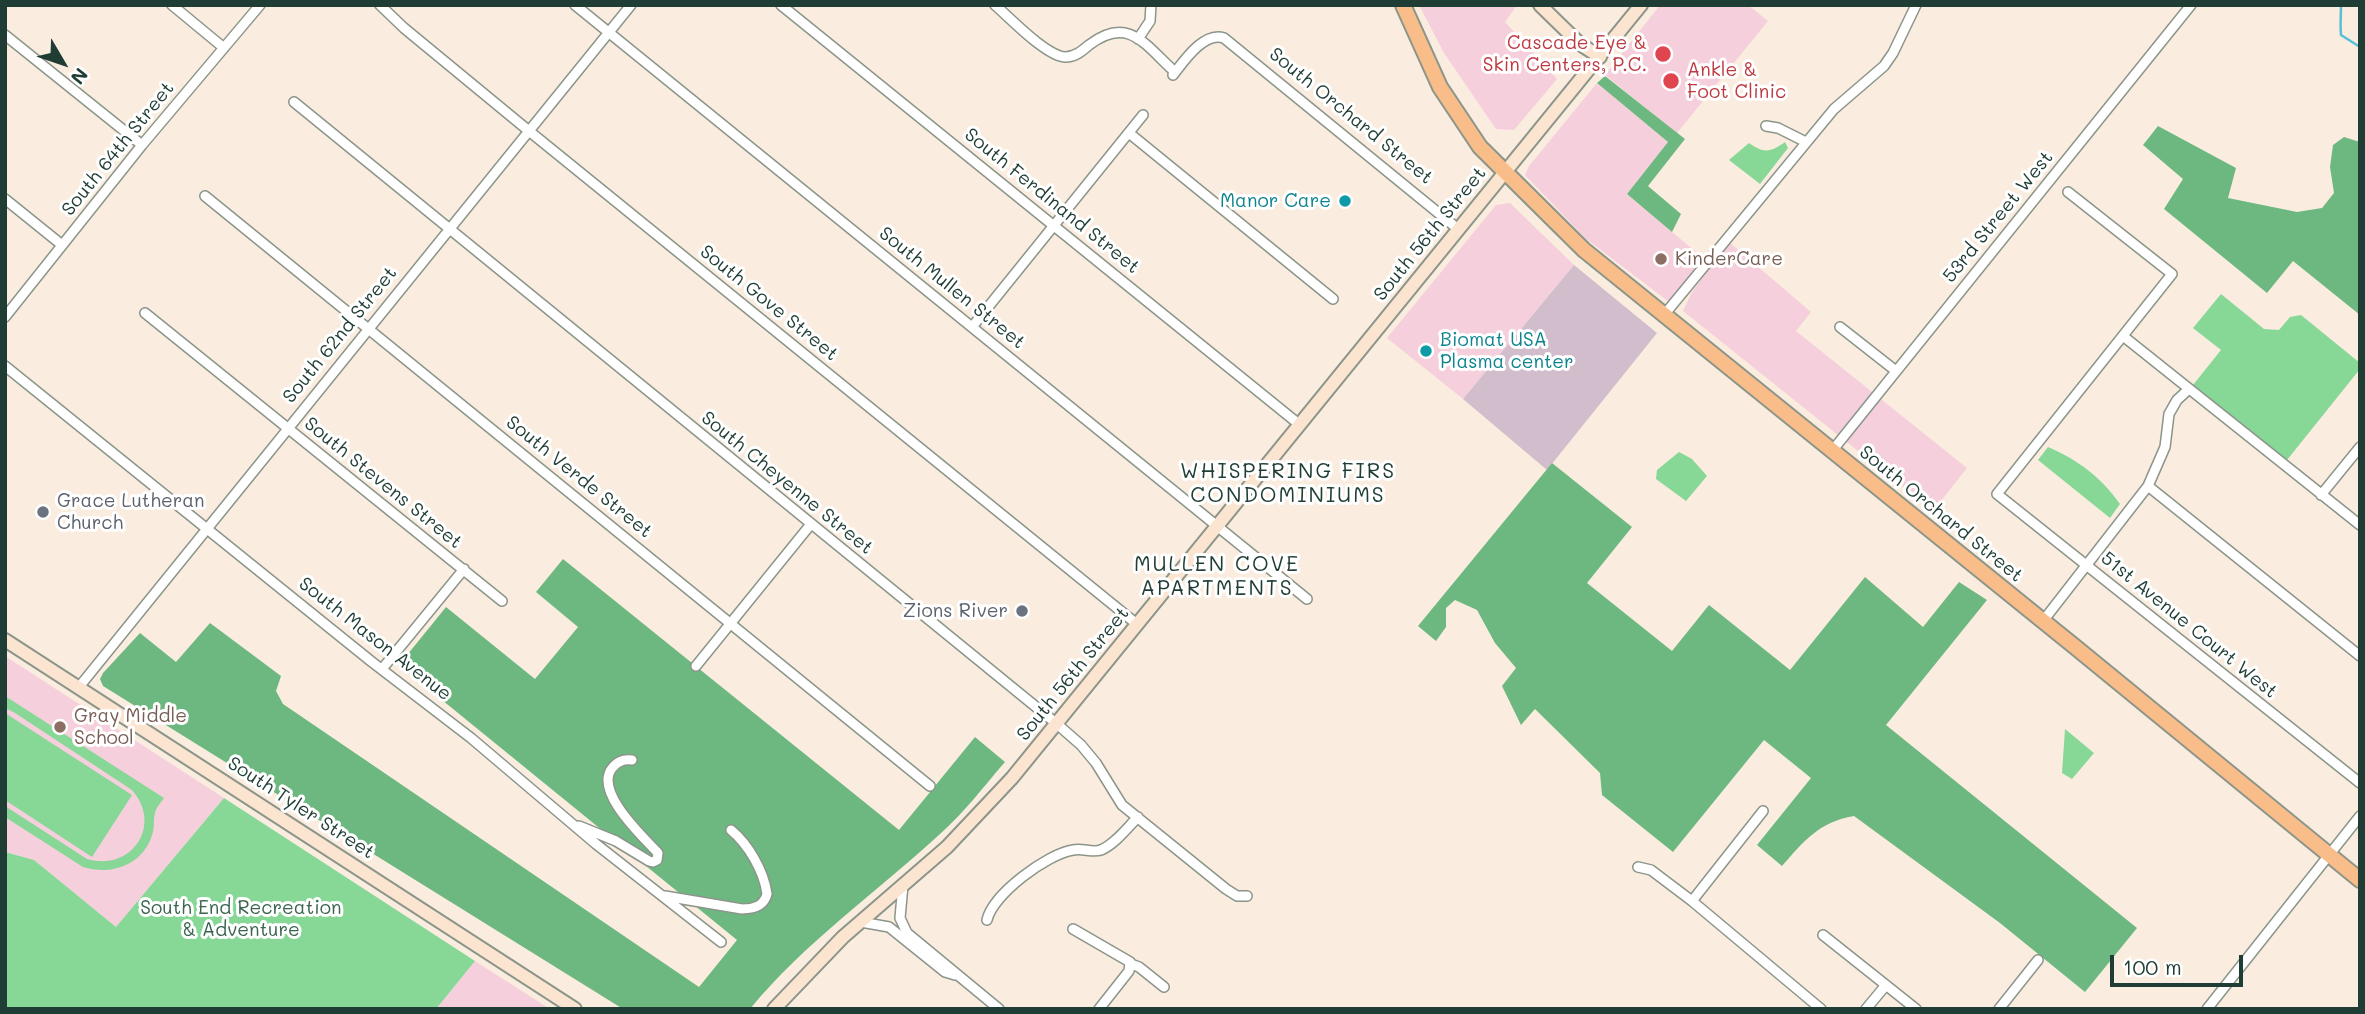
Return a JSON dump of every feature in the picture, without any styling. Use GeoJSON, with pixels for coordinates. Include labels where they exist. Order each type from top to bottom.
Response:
{"type":"FeatureCollection","features":[{"type":"Feature","properties":{"kind":"main road","name":"South Orchard Street"},"geometry":{"type":"LineString","coordinates":[[1403,5],[1424,56],[1445,95],[1480,146],[1504,173],[1584,250],[2360,880]]}},
{"type":"Feature","properties":{"kind":"main road"},"geometry":{"type":"LineString","coordinates":[[1540,5],[1580,44],[1600,57]]}},
{"type":"Feature","properties":{"kind":"main road","name":"South 56th Street"},"geometry":{"type":"LineString","coordinates":[[774,1009],[810,969],[860,922],[947,847],[1057,724],[1641,5]]}},
{"type":"Feature","properties":{"kind":"main road","name":"South Tyler Street"},"geometry":{"type":"LineString","coordinates":[[5,640],[575,1009]]}},
{"type":"Feature","properties":{"kind":"street"},"geometry":{"type":"LineString","coordinates":[[172,5],[224,48]]}},
{"type":"Feature","properties":{"kind":"street","name":"South 64th Street"},"geometry":{"type":"LineString","coordinates":[[5,317],[142,145],[260,5]]}},
{"type":"Feature","properties":{"kind":"street","name":"South Gove Street"},"geometry":{"type":"LineString","coordinates":[[380,5],[404,29],[1138,625]]}},
{"type":"Feature","properties":{"kind":"street","name":"South Mullen Street"},"geometry":{"type":"LineString","coordinates":[[575,5],[1307,598]]}},
{"type":"Feature","properties":{"kind":"street","name":"South 62nd Street"},"geometry":{"type":"LineString","coordinates":[[79,687],[631,5]]}},
{"type":"Feature","properties":{"kind":"street","name":"South Ferdinand Street"},"geometry":{"type":"LineString","coordinates":[[781,5],[1300,425]]}},
{"type":"Feature","properties":{"kind":"street"},"geometry":{"type":"LineString","coordinates":[[995,5],[1047,48],[1064,57],[1077,54],[1112,32],[1124,32],[1138,39],[1150,21],[1151,5]]}},
{"type":"Feature","properties":{"kind":"street"},"geometry":{"type":"LineString","coordinates":[[1664,315],[1843,100],[1884,66],[1916,5]]}},
{"type":"Feature","properties":{"kind":"street","name":"53rd Street West"},"geometry":{"type":"LineString","coordinates":[[1832,451],[2191,5]]}},
{"type":"Feature","properties":{"kind":"street"},"geometry":{"type":"LineString","coordinates":[[5,35],[142,145]]}},
{"type":"Feature","properties":{"kind":"street","name":"South Orchard Street"},"geometry":{"type":"LineString","coordinates":[[1138,39],[1174,73],[1207,40],[1219,36],[1231,42],[1458,229]]}},
{"type":"Feature","properties":{"kind":"street","name":"South Cheyenne Street"},"geometry":{"type":"LineString","coordinates":[[294,102],[1057,724],[1081,745],[1096,763],[1118,800],[1226,889],[1237,896],[1247,896]]}},
{"type":"Feature","properties":{"kind":"street"},"geometry":{"type":"LineString","coordinates":[[972,327],[1143,115]]}},
{"type":"Feature","properties":{"kind":"street"},"geometry":{"type":"LineString","coordinates":[[1766,126],[1777,128],[1806,142]]}},
{"type":"Feature","properties":{"kind":"street"},"geometry":{"type":"LineString","coordinates":[[1129,133],[1333,299]]}},
{"type":"Feature","properties":{"kind":"street"},"geometry":{"type":"LineString","coordinates":[[2068,192],[2172,274],[2123,337],[2360,525]]}},
{"type":"Feature","properties":{"kind":"street","name":"South Verde Street"},"geometry":{"type":"LineString","coordinates":[[205,196],[930,786]]}},
{"type":"Feature","properties":{"kind":"street"},"geometry":{"type":"LineString","coordinates":[[5,199],[62,245]]}},
{"type":"Feature","properties":{"kind":"street","name":"South Stevens Street"},"geometry":{"type":"LineString","coordinates":[[145,313],[502,601]]}},
{"type":"Feature","properties":{"kind":"street"},"geometry":{"type":"LineString","coordinates":[[1840,327],[1896,371]]}},
{"type":"Feature","properties":{"kind":"street","name":"51st Avenue Court West"},"geometry":{"type":"LineString","coordinates":[[2123,337],[1997,494],[2360,783]]}},
{"type":"Feature","properties":{"kind":"street","name":"South Mason Avenue"},"geometry":{"type":"LineString","coordinates":[[5,366],[721,942]]}},
{"type":"Feature","properties":{"kind":"street"},"geometry":{"type":"LineString","coordinates":[[2043,621],[2148,486],[2165,447],[2169,414],[2177,400],[2189,389]]}},
{"type":"Feature","properties":{"kind":"street"},"geometry":{"type":"LineString","coordinates":[[2321,495],[2360,447]]}},
{"type":"Feature","properties":{"kind":"street"},"geometry":{"type":"LineString","coordinates":[[2148,486],[2360,656]]}},
{"type":"Feature","properties":{"kind":"street"},"geometry":{"type":"LineString","coordinates":[[696,666],[811,524]]}},
{"type":"Feature","properties":{"kind":"street"},"geometry":{"type":"LineString","coordinates":[[382,669],[464,569]]}},
{"type":"Feature","properties":{"kind":"street"},"geometry":{"type":"LineString","coordinates":[[573,824],[605,836],[649,861],[657,860],[657,851],[638,833],[608,788],[607,777],[610,769],[621,761],[632,760]]}},
{"type":"Feature","properties":{"kind":"street"},"geometry":{"type":"LineString","coordinates":[[1692,901],[1763,811]]}},
{"type":"Feature","properties":{"kind":"street"},"geometry":{"type":"LineString","coordinates":[[2207,1009],[2360,816]]}},
{"type":"Feature","properties":{"kind":"street"},"geometry":{"type":"LineString","coordinates":[[987,920],[992,909],[1022,876],[1065,852],[1103,848],[1138,817]]}},
{"type":"Feature","properties":{"kind":"street"},"geometry":{"type":"LineString","coordinates":[[663,896],[742,909],[762,904],[767,894],[763,880],[744,842],[731,830]]}},
{"type":"Feature","properties":{"kind":"street"},"geometry":{"type":"LineString","coordinates":[[1638,867],[1651,870],[1692,901],[1821,1009]]}},
{"type":"Feature","properties":{"kind":"street"},"geometry":{"type":"LineString","coordinates":[[903,885],[900,912],[903,928],[999,1009]]}},
{"type":"Feature","properties":{"kind":"street"},"geometry":{"type":"LineString","coordinates":[[860,922],[889,927],[945,972],[957,975]]}},
{"type":"Feature","properties":{"kind":"street"},"geometry":{"type":"LineString","coordinates":[[1073,929],[1121,955],[1164,986]]}},
{"type":"Feature","properties":{"kind":"street"},"geometry":{"type":"LineString","coordinates":[[1823,935],[1916,1009]]}},
{"type":"Feature","properties":{"kind":"street"},"geometry":{"type":"LineString","coordinates":[[1999,1009],[2038,960]]}},
{"type":"Feature","properties":{"kind":"street"},"geometry":{"type":"LineString","coordinates":[[1100,1009],[1129,971],[1131,964]]}},
{"type":"Feature","properties":{"kind":"street"},"geometry":{"type":"LineString","coordinates":[[1866,1009],[1886,985]]}},
{"type":"Feature","properties":{"kind":"shaded area"},"geometry":{"type":"Polygon","coordinates":[[[1419,5],[1517,5],[1505,22],[1557,79],[1514,130],[1496,129],[1444,53],[1419,5]]]}},
{"type":"Feature","properties":{"kind":"shaded area"},"geometry":{"type":"Polygon","coordinates":[[[1660,5],[1748,5],[1768,21],[1677,133],[1605,75],[1660,5]]]}},
{"type":"Feature","properties":{"kind":"shaded area"},"geometry":{"type":"Polygon","coordinates":[[[1597,83],[1668,142],[1627,194],[1703,258],[1669,302],[1585,238],[1525,175],[1529,166],[1597,83]]]}},
{"type":"Feature","properties":{"kind":"shaded area"},"geometry":{"type":"Polygon","coordinates":[[[1510,203],[1574,265],[1463,399],[1387,338],[1496,205],[1510,203]]]}},
{"type":"Feature","properties":{"kind":"shaded area"},"geometry":{"type":"Polygon","coordinates":[[[1729,242],[1811,312],[1796,331],[1967,468],[1933,511],[1683,311],[1692,292],[1729,242]]]}},
{"type":"Feature","properties":{"kind":"shaded area"},"geometry":{"type":"Polygon","coordinates":[[[1574,265],[1657,333],[1547,470],[1463,399],[1574,265]]]}},
{"type":"Feature","properties":{"kind":"shaded area","name":"Gray Middle School"},"geometry":{"type":"Polygon","coordinates":[[[5,656],[224,798],[116,927],[34,860],[5,852],[5,656]]]}},
{"type":"Feature","properties":{"kind":"shaded area"},"geometry":{"type":"Polygon","coordinates":[[[475,961],[550,1009],[436,1009],[475,961]]]}},
{"type":"Feature","properties":{"kind":"green space"},"geometry":{"type":"Polygon","coordinates":[[[1605,76],[1685,139],[1648,186],[1681,214],[1672,232],[1627,194],[1668,142],[1597,83],[1605,76]]]}},
{"type":"Feature","properties":{"kind":"green space"},"geometry":{"type":"Polygon","coordinates":[[[2158,126],[2236,168],[2228,198],[2297,212],[2322,208],[2334,193],[2330,167],[2333,145],[2344,137],[2360,142],[2360,315],[2293,261],[2267,293],[2164,209],[2183,179],[2143,145],[2158,126]]]}},
{"type":"Feature","properties":{"kind":"green space"},"geometry":{"type":"Polygon","coordinates":[[[1785,142],[1788,148],[1760,184],[1729,160],[1749,143],[1767,150],[1785,142]]]}},
{"type":"Feature","properties":{"kind":"green space"},"geometry":{"type":"Polygon","coordinates":[[[2221,294],[2264,329],[2279,330],[2290,317],[2301,315],[2360,363],[2360,369],[2287,460],[2193,385],[2221,350],[2193,328],[2221,294]]]}},
{"type":"Feature","properties":{"kind":"green space"},"geometry":{"type":"Polygon","coordinates":[[[2048,447],[2088,470],[2113,494],[2120,504],[2110,518],[2038,460],[2048,447]]]}},
{"type":"Feature","properties":{"kind":"green space"},"geometry":{"type":"Polygon","coordinates":[[[1679,452],[1692,459],[1707,476],[1686,501],[1656,479],[1657,470],[1679,452]]]}},
{"type":"Feature","properties":{"kind":"green space"},"geometry":{"type":"Polygon","coordinates":[[[1552,463],[1632,527],[1587,583],[1672,651],[1709,605],[1790,670],[1865,577],[1923,627],[1959,582],[1987,600],[1886,725],[2137,928],[2085,992],[2000,923],[1854,816],[1831,823],[1813,834],[1782,866],[1757,845],[1811,778],[1764,740],[1673,852],[1602,795],[1600,773],[1535,709],[1521,725],[1502,686],[1516,668],[1495,643],[1477,610],[1455,600],[1446,608],[1446,627],[1436,641],[1418,626],[1552,463]]]}},
{"type":"Feature","properties":{"kind":"green space"},"geometry":{"type":"Polygon","coordinates":[[[563,559],[899,830],[975,737],[1005,762],[949,826],[817,940],[750,1009],[623,1009],[103,686],[100,679],[140,633],[176,662],[210,623],[281,676],[276,691],[283,704],[699,987],[737,940],[399,665],[446,607],[535,679],[578,627],[536,592],[563,559]]]}},
{"type":"Feature","properties":{"kind":"green space"},"geometry":{"type":"Polygon","coordinates":[[[5,696],[164,798],[154,815],[153,832],[148,845],[134,861],[115,869],[83,867],[5,817],[5,806],[87,859],[103,861],[117,859],[129,852],[143,831],[144,817],[141,804],[132,790],[5,708],[5,696]]]}},
{"type":"Feature","properties":{"kind":"green space"},"geometry":{"type":"Polygon","coordinates":[[[5,713],[132,795],[92,857],[5,800],[5,713]]]}},
{"type":"Feature","properties":{"kind":"green space"},"geometry":{"type":"Polygon","coordinates":[[[2065,729],[2094,753],[2072,779],[2062,773],[2065,729]]]}},
{"type":"Feature","properties":{"kind":"green space","name":"South End Recreation & Adventure"},"geometry":{"type":"Polygon","coordinates":[[[224,798],[475,961],[436,1009],[5,1009],[5,852],[34,860],[116,927],[224,798]]]}},
{"type":"Feature","properties":{"kind":"waterway"},"geometry":{"type":"LineString","coordinates":[[2341,5],[2341,35],[2360,47]]}},
{"type":"Feature","properties":{"kind":"place","name":"Cascade Eye & Skin Centers, P.C."},"geometry":{"type":"Point","coordinates":[1663,54]}},
{"type":"Feature","properties":{"kind":"place","name":"Ankle & Foot Clinic"},"geometry":{"type":"Point","coordinates":[1671,81]}},
{"type":"Feature","properties":{"kind":"place","name":"Manor Care"},"geometry":{"type":"Point","coordinates":[1345,201]}},
{"type":"Feature","properties":{"kind":"place","name":"KinderCare"},"geometry":{"type":"Point","coordinates":[1661,259]}},
{"type":"Feature","properties":{"kind":"place","name":"Biomat USA Plasma center"},"geometry":{"type":"Point","coordinates":[1426,351]}},
{"type":"Feature","properties":{"kind":"place","name":"Grace Lutheran Church"},"geometry":{"type":"Point","coordinates":[43,512]}},
{"type":"Feature","properties":{"kind":"place","name":"Zions River"},"geometry":{"type":"Point","coordinates":[1022,611]}},
{"type":"Feature","properties":{"kind":"place","name":"Gray Middle School"},"geometry":{"type":"Point","coordinates":[60,727]}},
{"type":"Feature","properties":{"kind":"district","name":"WHISPERING FIRS CONDOMINIUMS"},"geometry":{"type":"Point","coordinates":[1288,484]}},
{"type":"Feature","properties":{"kind":"district","name":"MULLEN COVE APARTMENTS"},"geometry":{"type":"Point","coordinates":[1217,577]}}]}
